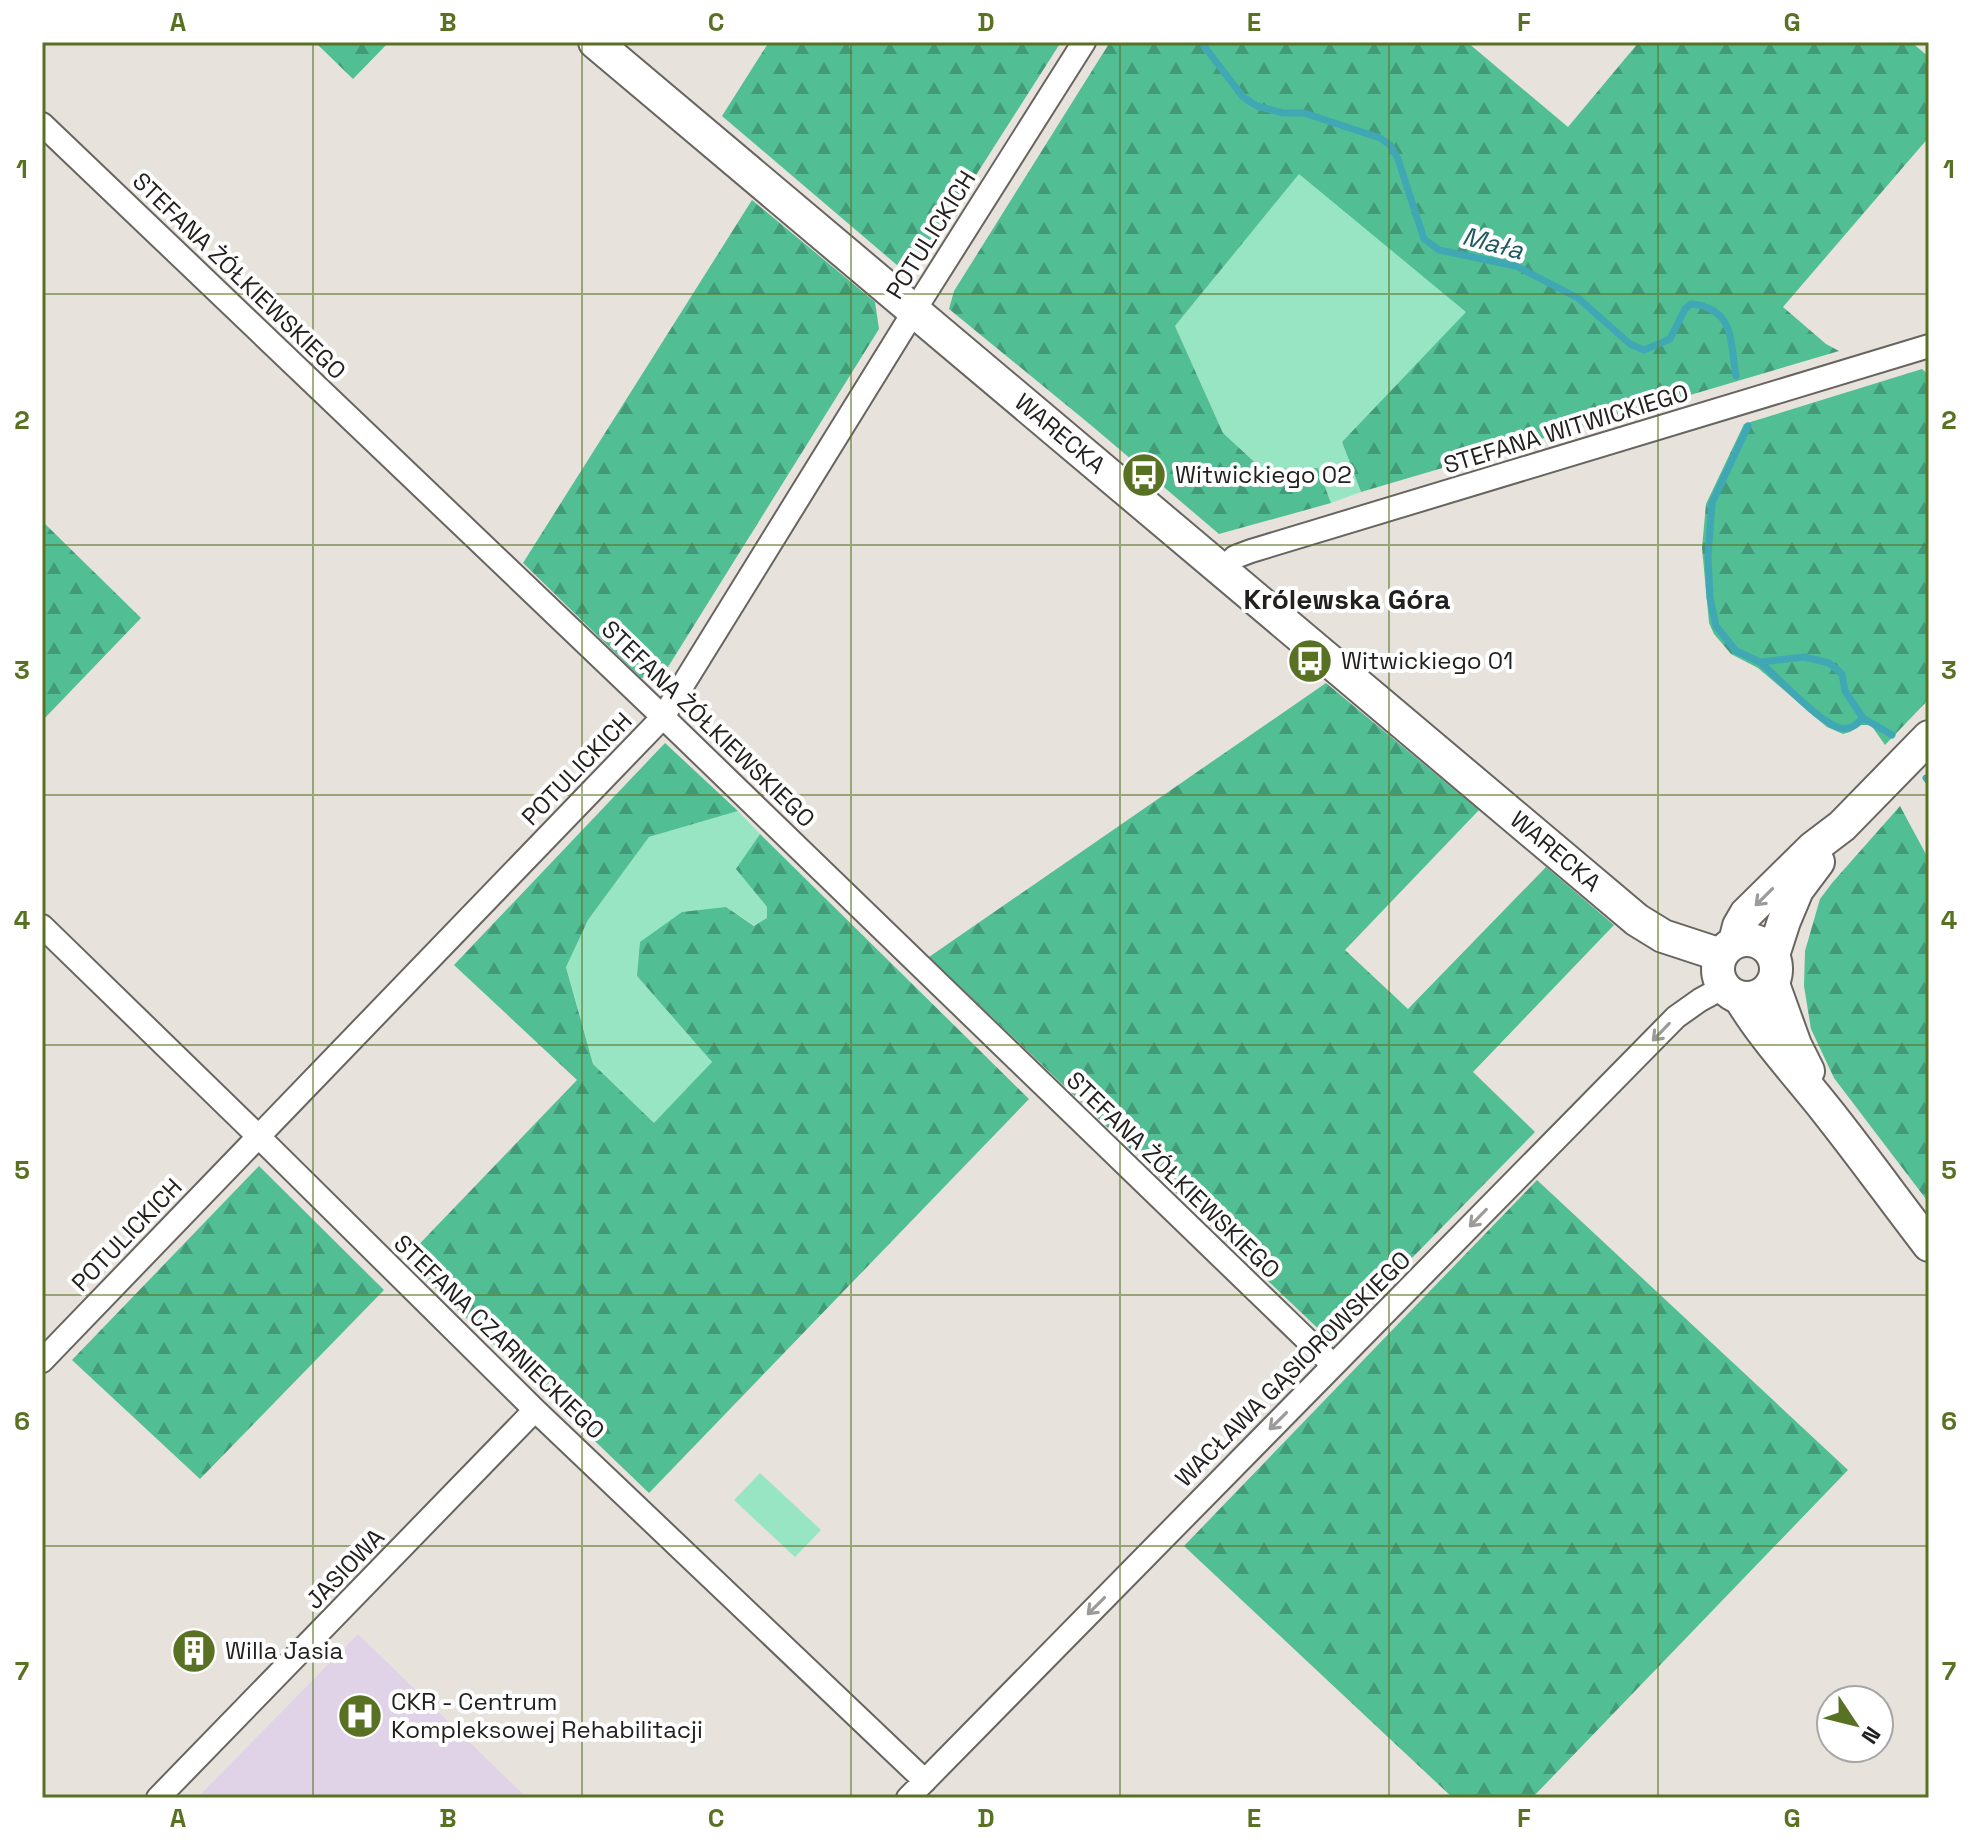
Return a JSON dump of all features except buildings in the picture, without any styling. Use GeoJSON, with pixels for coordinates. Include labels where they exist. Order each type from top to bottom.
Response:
{"type":"FeatureCollection","features":[{"type":"Feature","properties":{"kind":"street","name":"WARECKA"},"geometry":{"type":"LineString","coordinates":[[595,42],[1637,920],[1663,936],[1728,948]]}},
{"type":"Feature","properties":{"kind":"street","name":"POTULICKICH"},"geometry":{"type":"LineString","coordinates":[[42,1361],[663,717],[1084,42]]}},
{"type":"Feature","properties":{"kind":"street","name":"STEFANA ŻÓŁKIEWSKIEGO"},"geometry":{"type":"LineString","coordinates":[[42,124],[663,717],[1333,1365]]}},
{"type":"Feature","properties":{"kind":"street","name":"STEFANA WITWICKIEGO"},"geometry":{"type":"LineString","coordinates":[[1223,570],[1235,557],[1251,551],[1929,346]]}},
{"type":"Feature","properties":{"kind":"street"},"geometry":{"type":"LineString","coordinates":[[1929,737],[1842,826],[1813,848],[1746,914],[1717,974],[1827,1110],[1929,1245]]}},
{"type":"Feature","properties":{"kind":"street"},"geometry":{"type":"LineString","coordinates":[[1732,992],[1757,997],[1766,992],[1784,921],[1797,890],[1842,826]]}},
{"type":"Feature","properties":{"kind":"street","name":"STEFANA CZARNIECKIEGO"},"geometry":{"type":"LineString","coordinates":[[42,926],[535,1410],[925,1781]]}},
{"type":"Feature","properties":{"kind":"street"},"geometry":{"type":"LineString","coordinates":[[1728,948],[1746,939],[1765,946],[1795,1045],[1827,1110]]}},
{"type":"Feature","properties":{"kind":"street","name":"WACŁAWA GĄSIOROWSKIEGO"},"geometry":{"type":"LineString","coordinates":[[908,1798],[1676,1017],[1700,1000],[1732,992]]}},
{"type":"Feature","properties":{"kind":"street","name":"JASIOWA"},"geometry":{"type":"LineString","coordinates":[[158,1798],[535,1410]]}},
{"type":"Feature","properties":{"kind":"shaded area","name":"CKR - Centrum Kompleksowej Rehabilitacji"},"geometry":{"type":"Polygon","coordinates":[[[358,1634],[527,1798],[197,1798],[358,1634]]]}},
{"type":"Feature","properties":{"kind":"green space"},"geometry":{"type":"Polygon","coordinates":[[[315,42],[389,42],[353,79],[315,42]]]}},
{"type":"Feature","properties":{"kind":"green space"},"geometry":{"type":"Polygon","coordinates":[[[769,42],[1061,42],[911,277],[722,116],[769,42]]]}},
{"type":"Feature","properties":{"kind":"green space"},"geometry":{"type":"Polygon","coordinates":[[[1110,42],[1467,42],[1568,127],[1639,42],[1911,42],[1929,57],[1929,137],[1783,307],[1826,344],[1839,351],[1361,492],[1342,442],[1466,312],[1299,174],[1175,326],[1223,433],[1262,469],[1318,468],[1331,503],[1219,534],[949,309],[954,291],[1110,42]]]}},
{"type":"Feature","properties":{"kind":"green space"},"geometry":{"type":"Polygon","coordinates":[[[1299,173],[1467,312],[1342,442],[1361,492],[1331,503],[1318,468],[1262,469],[1223,433],[1175,326],[1299,173]]]}},
{"type":"Feature","properties":{"kind":"green space"},"geometry":{"type":"Polygon","coordinates":[[[752,200],[875,302],[879,329],[663,675],[641,678],[523,563],[752,200]]]}},
{"type":"Feature","properties":{"kind":"green space"},"geometry":{"type":"Polygon","coordinates":[[[1922,369],[1929,375],[1929,699],[1885,745],[1871,725],[1861,725],[1843,734],[1827,727],[1758,668],[1731,654],[1714,634],[1709,623],[1702,548],[1706,504],[1744,424],[1922,369]]]}},
{"type":"Feature","properties":{"kind":"green space"},"geometry":{"type":"Polygon","coordinates":[[[42,521],[141,618],[42,721],[42,521]]]}},
{"type":"Feature","properties":{"kind":"green space"},"geometry":{"type":"Polygon","coordinates":[[[1326,683],[1479,810],[1345,950],[1408,1009],[1546,867],[1614,925],[1473,1072],[1535,1132],[1331,1341],[929,957],[1326,683]]]}},
{"type":"Feature","properties":{"kind":"green space"},"geometry":{"type":"Polygon","coordinates":[[[665,743],[738,811],[649,837],[588,920],[566,967],[593,1064],[654,1123],[712,1062],[637,976],[640,942],[682,912],[726,907],[754,926],[767,918],[767,907],[736,869],[760,834],[1029,1099],[649,1493],[405,1259],[577,1080],[454,965],[665,743]]]}},
{"type":"Feature","properties":{"kind":"green space"},"geometry":{"type":"Polygon","coordinates":[[[1900,806],[1929,860],[1929,1203],[1834,1078],[1811,1029],[1804,986],[1805,951],[1820,899],[1900,806]]]}},
{"type":"Feature","properties":{"kind":"green space"},"geometry":{"type":"Polygon","coordinates":[[[738,811],[760,834],[737,869],[767,907],[767,918],[755,926],[726,907],[637,976],[712,1062],[654,1124],[593,1064],[566,966],[588,920],[649,837],[738,811]]]}},
{"type":"Feature","properties":{"kind":"green space"},"geometry":{"type":"Polygon","coordinates":[[[259,1166],[384,1290],[200,1479],[72,1360],[259,1166]]]}},
{"type":"Feature","properties":{"kind":"green space"},"geometry":{"type":"Polygon","coordinates":[[[1537,1180],[1848,1470],[1532,1798],[1453,1798],[1184,1546],[1537,1180]]]}},
{"type":"Feature","properties":{"kind":"green space"},"geometry":{"type":"Polygon","coordinates":[[[760,1473],[821,1530],[795,1557],[734,1500],[760,1473]]]}},
{"type":"Feature","properties":{"kind":"waterway","name":"Mała"},"geometry":{"type":"LineString","coordinates":[[1201,42],[1243,97],[1257,106],[1283,113],[1304,113],[1380,138],[1390,145],[1398,159],[1424,239],[1439,250],[1516,266],[1578,298],[1630,344],[1644,350],[1670,339],[1685,309],[1691,304],[1705,307],[1716,312],[1728,329],[1736,376]]}},
{"type":"Feature","properties":{"kind":"waterway","name":"Mała"},"geometry":{"type":"LineString","coordinates":[[1748,426],[1712,503],[1708,556],[1710,598],[1716,626],[1736,651],[1760,662],[1804,657],[1829,663],[1842,674],[1845,691],[1863,718],[1892,735]]}},
{"type":"Feature","properties":{"kind":"waterway","name":"Mała"},"geometry":{"type":"LineString","coordinates":[[1760,662],[1833,725],[1848,728],[1863,718]]}},
{"type":"Feature","properties":{"kind":"waterway","name":"Mała"},"geometry":{"type":"LineString","coordinates":[[1926,778],[1929,782]]}},
{"type":"Feature","properties":{"kind":"place","name":"Witwickiego 02"},"geometry":{"type":"Point","coordinates":[1144,475]}},
{"type":"Feature","properties":{"kind":"place","name":"Witwickiego 01"},"geometry":{"type":"Point","coordinates":[1310,661]}},
{"type":"Feature","properties":{"kind":"place","name":"Willa Jasia"},"geometry":{"type":"Point","coordinates":[194,1651]}},
{"type":"Feature","properties":{"kind":"place","name":"CKR - Centrum Kompleksowej Rehabilitacji"},"geometry":{"type":"Point","coordinates":[360,1716]}},
{"type":"Feature","properties":{"kind":"district","name":"Królewska Góra"},"geometry":{"type":"Point","coordinates":[1347,599]}}]}
